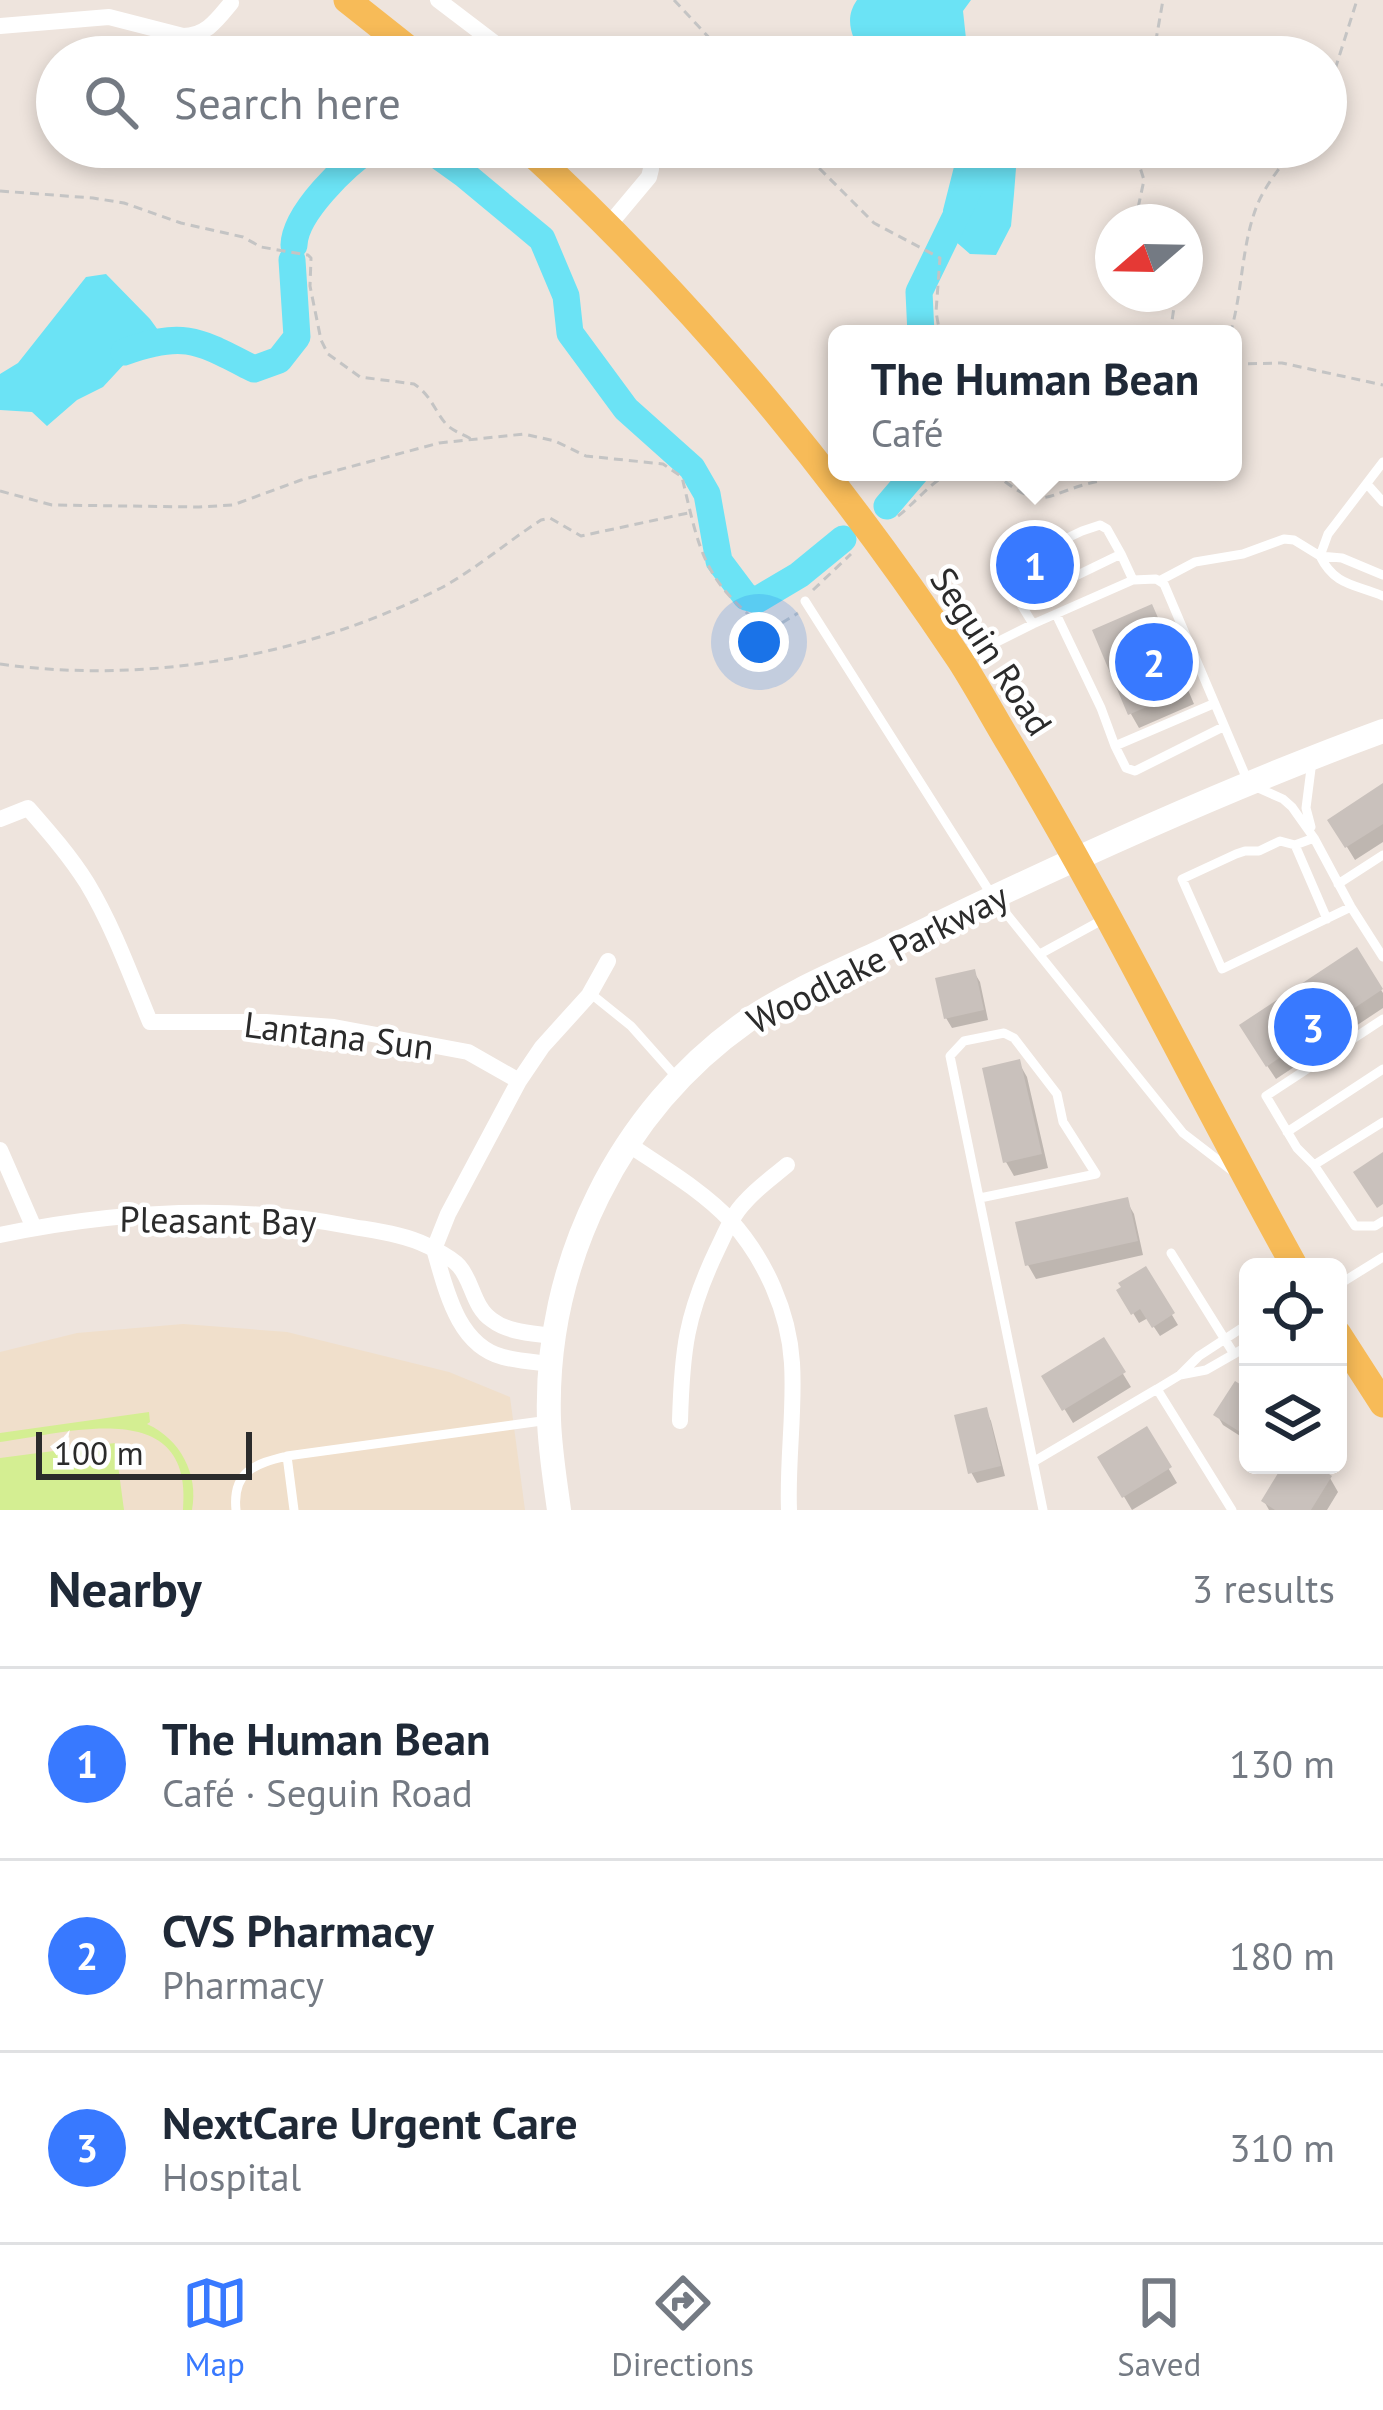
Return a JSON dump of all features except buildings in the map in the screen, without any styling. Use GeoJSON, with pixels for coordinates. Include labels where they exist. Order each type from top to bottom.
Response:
{"type":"FeatureCollection","features":[{"type":"Feature","properties":{"kind":"main road"},"geometry":{"type":"LineString","coordinates":[[347,0],[392,36]]}},
{"type":"Feature","properties":{"kind":"main road","name":"Seguin Road"},"geometry":{"type":"LineString","coordinates":[[547,168],[668,286],[764,394],[828,476]]}},
{"type":"Feature","properties":{"kind":"main road","name":"Seguin Road"},"geometry":{"type":"LineString","coordinates":[[832,481],[960,661],[1078,858],[1290,1258]]}},
{"type":"Feature","properties":{"kind":"main road"},"geometry":{"type":"LineString","coordinates":[[1347,1348],[1383,1404]]}},
{"type":"Feature","properties":{"kind":"street"},"geometry":{"type":"LineString","coordinates":[[438,0],[485,36]]}},
{"type":"Feature","properties":{"kind":"street"},"geometry":{"type":"LineString","coordinates":[[194,36],[207,30],[231,3]]}},
{"type":"Feature","properties":{"kind":"street"},"geometry":{"type":"LineString","coordinates":[[0,26],[109,17],[178,36]]}},
{"type":"Feature","properties":{"kind":"street"},"geometry":{"type":"LineString","coordinates":[[608,226],[649,177],[650,168]]}},
{"type":"Feature","properties":{"kind":"street","name":"Woodlake Parkway"},"geometry":{"type":"LineString","coordinates":[[560,1510],[549,1420],[556,1316],[576,1245],[608,1174],[679,1080],[745,1023],[783,998],[1078,858],[1383,731]]}},
{"type":"Feature","properties":{"kind":"street","name":"Lantana Sun"},"geometry":{"type":"LineString","coordinates":[[0,819],[28,808],[63,848],[108,924],[150,1022],[334,1027],[468,1052],[519,1081]]}},
{"type":"Feature","properties":{"kind":"street"},"geometry":{"type":"LineString","coordinates":[[551,1364],[502,1358],[471,1338],[460,1322],[434,1249],[519,1081],[590,993],[608,961]]}},
{"type":"Feature","properties":{"kind":"street"},"geometry":{"type":"LineString","coordinates":[[628,1144],[731,1222],[765,1270],[783,1312],[792,1362],[790,1510]]}},
{"type":"Feature","properties":{"kind":"street"},"geometry":{"type":"LineString","coordinates":[[0,1150],[34,1228]]}},
{"type":"Feature","properties":{"kind":"street"},"geometry":{"type":"LineString","coordinates":[[680,1421],[682,1358],[700,1284],[748,1198],[787,1166]]}},
{"type":"Feature","properties":{"kind":"street","name":"Pleasant Bay"},"geometry":{"type":"LineString","coordinates":[[0,1235],[137,1214],[232,1213],[324,1221],[396,1235],[434,1249]]}},
{"type":"Feature","properties":{"kind":"street"},"geometry":{"type":"LineString","coordinates":[[434,1249],[463,1270],[488,1318],[513,1331],[554,1336]]}},
{"type":"Feature","properties":{"kind":"street"},"geometry":{"type":"LineString","coordinates":[[460,1322],[480,1308]]}},
{"type":"Feature","properties":{"kind":"lane"},"geometry":{"type":"LineString","coordinates":[[1383,462],[1328,534],[1320,556],[1339,581],[1383,596]]}},
{"type":"Feature","properties":{"kind":"lane"},"geometry":{"type":"LineString","coordinates":[[1367,484],[1383,502]]}},
{"type":"Feature","properties":{"kind":"lane"},"geometry":{"type":"LineString","coordinates":[[1033,624],[1007,579],[1011,566],[1082,531],[1100,525],[1108,529],[1133,580]]}},
{"type":"Feature","properties":{"kind":"lane"},"geometry":{"type":"LineString","coordinates":[[1159,581],[1195,562],[1243,554],[1284,539],[1320,556],[1342,558],[1383,575]]}},
{"type":"Feature","properties":{"kind":"lane"},"geometry":{"type":"LineString","coordinates":[[1020,603],[1121,554]]}},
{"type":"Feature","properties":{"kind":"lane"},"geometry":{"type":"LineString","coordinates":[[960,661],[1133,580],[1156,579],[1164,584],[1249,784],[1292,807],[1383,958]]}},
{"type":"Feature","properties":{"kind":"lane"},"geometry":{"type":"LineString","coordinates":[[805,601],[993,897],[1184,1133],[1248,1183]]}},
{"type":"Feature","properties":{"kind":"lane"},"geometry":{"type":"LineString","coordinates":[[1056,614],[1126,768],[1135,771],[1223,727]]}},
{"type":"Feature","properties":{"kind":"lane"},"geometry":{"type":"LineString","coordinates":[[1115,746],[1214,704]]}},
{"type":"Feature","properties":{"kind":"lane"},"geometry":{"type":"LineString","coordinates":[[1312,759],[1306,808],[1314,838]]}},
{"type":"Feature","properties":{"kind":"lane"},"geometry":{"type":"LineString","coordinates":[[1314,838],[1295,845],[1280,841],[1259,851],[1245,850],[1182,879],[1222,969],[1351,907]]}},
{"type":"Feature","properties":{"kind":"lane"},"geometry":{"type":"LineString","coordinates":[[1295,845],[1327,919]]}},
{"type":"Feature","properties":{"kind":"lane"},"geometry":{"type":"LineString","coordinates":[[1338,884],[1383,855]]}},
{"type":"Feature","properties":{"kind":"lane"},"geometry":{"type":"LineString","coordinates":[[1040,954],[1108,916]]}},
{"type":"Feature","properties":{"kind":"lane"},"geometry":{"type":"LineString","coordinates":[[590,993],[631,1026],[679,1080]]}},
{"type":"Feature","properties":{"kind":"lane"},"geometry":{"type":"LineString","coordinates":[[1383,1019],[1266,1096],[1297,1148],[1355,1226],[1376,1226],[1383,1221]]}},
{"type":"Feature","properties":{"kind":"lane"},"geometry":{"type":"LineString","coordinates":[[980,1198],[1096,1174],[1063,1122],[1057,1094],[1014,1038],[1004,1033],[964,1041],[950,1056],[1043,1510]]}},
{"type":"Feature","properties":{"kind":"lane"},"geometry":{"type":"LineString","coordinates":[[1287,1132],[1383,1069]]}},
{"type":"Feature","properties":{"kind":"lane"},"geometry":{"type":"LineString","coordinates":[[1314,1166],[1383,1122]]}},
{"type":"Feature","properties":{"kind":"lane"},"geometry":{"type":"LineString","coordinates":[[1171,1253],[1234,1354]]}},
{"type":"Feature","properties":{"kind":"lane"},"geometry":{"type":"LineString","coordinates":[[1347,1279],[1383,1257]]}},
{"type":"Feature","properties":{"kind":"lane"},"geometry":{"type":"LineString","coordinates":[[1033,1462],[1180,1375],[1239,1330]]}},
{"type":"Feature","properties":{"kind":"lane"},"geometry":{"type":"LineString","coordinates":[[1180,1375],[1206,1370],[1239,1351]]}},
{"type":"Feature","properties":{"kind":"lane"},"geometry":{"type":"LineString","coordinates":[[1157,1389],[1232,1510]]}},
{"type":"Feature","properties":{"kind":"lane"},"geometry":{"type":"LineString","coordinates":[[236,1510],[240,1479],[264,1462],[549,1420]]}},
{"type":"Feature","properties":{"kind":"lane"},"geometry":{"type":"LineString","coordinates":[[287,1456],[294,1510]]}},
{"type":"Feature","properties":{"kind":"path"},"geometry":{"type":"LineString","coordinates":[[674,0],[707,36]]}},
{"type":"Feature","properties":{"kind":"path"},"geometry":{"type":"LineString","coordinates":[[1157,36],[1163,0]]}},
{"type":"Feature","properties":{"kind":"path"},"geometry":{"type":"LineString","coordinates":[[1346,36],[1357,0]]}},
{"type":"Feature","properties":{"kind":"path"},"geometry":{"type":"LineString","coordinates":[[819,168],[874,223],[940,257],[938,325]]}},
{"type":"Feature","properties":{"kind":"path"},"geometry":{"type":"LineString","coordinates":[[1139,204],[1144,180],[1140,168]]}},
{"type":"Feature","properties":{"kind":"path"},"geometry":{"type":"LineString","coordinates":[[1233,325],[1258,203],[1281,168]]}},
{"type":"Feature","properties":{"kind":"path"},"geometry":{"type":"LineString","coordinates":[[0,191],[124,203],[243,237],[261,247],[308,255],[318,326],[328,354],[360,377],[421,388],[443,421],[472,440]]}},
{"type":"Feature","properties":{"kind":"path"},"geometry":{"type":"LineString","coordinates":[[1242,364],[1282,363],[1383,385]]}},
{"type":"Feature","properties":{"kind":"path"},"geometry":{"type":"LineString","coordinates":[[0,490],[52,505],[233,505],[340,469],[439,443],[524,434],[555,441],[586,456],[663,464],[682,477],[692,527],[707,568],[739,608],[769,631],[797,614],[813,589],[851,554]]}},
{"type":"Feature","properties":{"kind":"path"},"geometry":{"type":"LineString","coordinates":[[898,516],[938,481]]}},
{"type":"Feature","properties":{"kind":"path"},"geometry":{"type":"LineString","coordinates":[[1005,481],[1029,499],[1100,481]]}},
{"type":"Feature","properties":{"kind":"path"},"geometry":{"type":"LineString","coordinates":[[0,664],[128,672],[256,654],[330,636],[424,596],[541,520],[550,518],[581,536],[689,513]]}},
{"type":"Feature","properties":{"kind":"shaded area"},"geometry":{"type":"Polygon","coordinates":[[[183,1324],[287,1332],[449,1372],[510,1397],[525,1510],[0,1510],[0,1352],[77,1333],[183,1324]]]}},
{"type":"Feature","properties":{"kind":"green space"},"geometry":{"type":"Polygon","coordinates":[[[149,1412],[147,1424],[178,1448],[190,1471],[192,1510],[183,1510],[181,1473],[169,1449],[148,1435],[91,1429],[0,1442],[0,1433],[149,1412]]]}},
{"type":"Feature","properties":{"kind":"green space"},"geometry":{"type":"Polygon","coordinates":[[[115,1443],[124,1510],[0,1510],[0,1458],[115,1443]]]}},
{"type":"Feature","properties":{"kind":"water"},"geometry":{"type":"Polygon","coordinates":[[[857,0],[971,0],[963,11],[966,36],[853,36],[857,0]]]}},
{"type":"Feature","properties":{"kind":"water"},"geometry":{"type":"Polygon","coordinates":[[[954,168],[1016,168],[1011,226],[996,255],[970,254],[947,234],[943,210],[954,168]]]}},
{"type":"Feature","properties":{"kind":"water"},"geometry":{"type":"Polygon","coordinates":[[[106,274],[163,337],[47,426],[32,412],[0,410],[0,374],[18,363],[86,277],[106,274]]]}},
{"type":"Feature","properties":{"kind":"waterway"},"geometry":{"type":"LineString","coordinates":[[294,245],[312,205],[346,168]]}},
{"type":"Feature","properties":{"kind":"waterway"},"geometry":{"type":"LineString","coordinates":[[455,168],[542,239],[566,296],[570,333],[626,409],[692,468],[707,494],[719,561],[746,597],[757,600],[799,575],[843,539]]}},
{"type":"Feature","properties":{"kind":"waterway"},"geometry":{"type":"LineString","coordinates":[[921,325],[919,292],[979,168]]}},
{"type":"Feature","properties":{"kind":"waterway"},"geometry":{"type":"LineString","coordinates":[[124,352],[177,340],[205,346],[254,369],[279,360],[297,337],[292,260]]}},
{"type":"Feature","properties":{"kind":"waterway"},"geometry":{"type":"LineString","coordinates":[[887,506],[908,481]]}},
{"type":"Feature","properties":{"kind":"place","name":"The Human Bean"},"geometry":{"type":"Point","coordinates":[1035,565]}},
{"type":"Feature","properties":{"kind":"place","name":"CVS Pharmacy"},"geometry":{"type":"Point","coordinates":[1154,662]}},
{"type":"Feature","properties":{"kind":"place","name":"NextCare Urgent Care"},"geometry":{"type":"Point","coordinates":[1313,1027]}}]}
